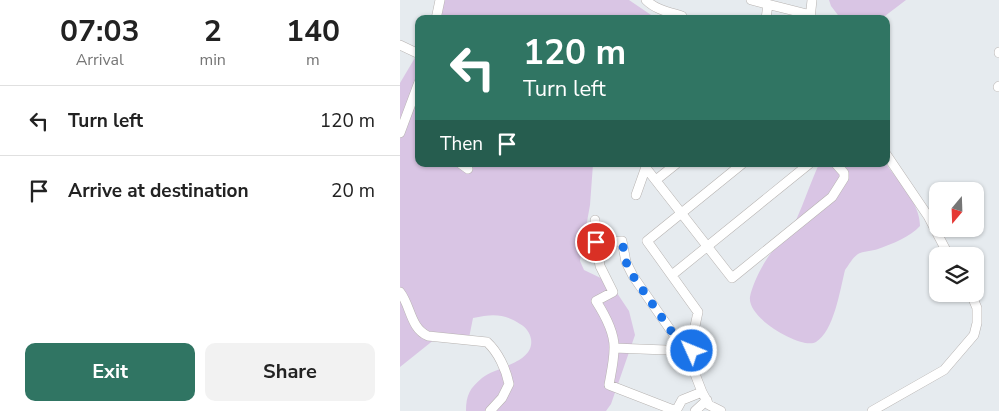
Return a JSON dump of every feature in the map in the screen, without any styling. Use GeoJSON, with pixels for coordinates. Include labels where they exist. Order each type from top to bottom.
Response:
{"type":"FeatureCollection","features":[{"type":"Feature","properties":{"kind":"street"},"geometry":{"type":"LineString","coordinates":[[437,15],[440,0]]}},
{"type":"Feature","properties":{"kind":"street"},"geometry":{"type":"LineString","coordinates":[[646,0],[660,10],[678,15]]}},
{"type":"Feature","properties":{"kind":"street"},"geometry":{"type":"LineString","coordinates":[[755,0],[804,15]]}},
{"type":"Feature","properties":{"kind":"street"},"geometry":{"type":"LineString","coordinates":[[810,15],[812,0]]}},
{"type":"Feature","properties":{"kind":"street"},"geometry":{"type":"LineString","coordinates":[[767,15],[768,4]]}},
{"type":"Feature","properties":{"kind":"street"},"geometry":{"type":"LineString","coordinates":[[400,45],[415,52]]}},
{"type":"Feature","properties":{"kind":"street"},"geometry":{"type":"LineString","coordinates":[[400,133],[415,94]]}},
{"type":"Feature","properties":{"kind":"street"},"geometry":{"type":"LineString","coordinates":[[890,160],[928,216],[944,247]]}},
{"type":"Feature","properties":{"kind":"street"},"geometry":{"type":"LineString","coordinates":[[636,195],[647,167]]}},
{"type":"Feature","properties":{"kind":"street"},"geometry":{"type":"LineString","coordinates":[[648,167],[732,278],[832,197],[844,178],[844,173],[839,167]]}},
{"type":"Feature","properties":{"kind":"street"},"geometry":{"type":"LineString","coordinates":[[656,180],[672,167]]}},
{"type":"Feature","properties":{"kind":"street"},"geometry":{"type":"LineString","coordinates":[[722,411],[709,405],[695,374],[691,345],[698,312],[647,241],[738,167]]}},
{"type":"Feature","properties":{"kind":"street"},"geometry":{"type":"LineString","coordinates":[[672,275],[805,167]]}},
{"type":"Feature","properties":{"kind":"street"},"geometry":{"type":"LineString","coordinates":[[594,220],[600,266],[612,292],[596,301],[604,312],[614,348],[609,385],[676,411],[682,400],[702,392]]}},
{"type":"Feature","properties":{"kind":"street"},"geometry":{"type":"LineString","coordinates":[[596,242],[622,241],[626,262],[633,276],[676,338],[692,351]]}},
{"type":"Feature","properties":{"kind":"street"},"geometry":{"type":"LineString","coordinates":[[400,292],[415,325],[421,332],[428,336],[487,342],[493,348],[509,384],[502,398],[490,411]]}},
{"type":"Feature","properties":{"kind":"street"},"geometry":{"type":"LineString","coordinates":[[872,411],[944,370],[974,336],[977,323],[977,308],[974,302]]}},
{"type":"Feature","properties":{"kind":"street"},"geometry":{"type":"LineString","coordinates":[[614,348],[692,351]]}},
{"type":"Feature","properties":{"kind":"street"},"geometry":{"type":"LineString","coordinates":[[696,411],[706,400]]}},
{"type":"Feature","properties":{"kind":"shaded area"},"geometry":{"type":"Polygon","coordinates":[[[438,0],[629,0],[651,15],[432,15],[438,0]]]}},
{"type":"Feature","properties":{"kind":"shaded area"},"geometry":{"type":"Polygon","coordinates":[[[829,0],[906,0],[886,15],[838,15],[829,0]]]}},
{"type":"Feature","properties":{"kind":"shaded area"},"geometry":{"type":"Polygon","coordinates":[[[415,58],[415,167],[593,167],[590,205],[580,261],[584,270],[607,281],[617,293],[629,311],[635,335],[611,404],[606,411],[466,411],[468,396],[482,378],[521,359],[531,347],[531,339],[526,328],[514,320],[503,316],[492,315],[473,318],[469,338],[440,335],[400,367],[400,83],[415,58]]]}},
{"type":"Feature","properties":{"kind":"shaded area"},"geometry":{"type":"Polygon","coordinates":[[[818,167],[888,167],[913,201],[917,209],[920,226],[901,240],[878,249],[860,253],[854,257],[845,270],[832,320],[822,337],[816,342],[809,343],[789,337],[766,323],[751,306],[750,297],[755,280],[765,262],[789,234],[818,167]]]}},
{"type":"Feature","properties":{"kind":"route"},"geometry":{"type":"LineString","coordinates":[[596,242],[622,241],[626,262],[633,276],[676,338],[692,351]]}}]}
